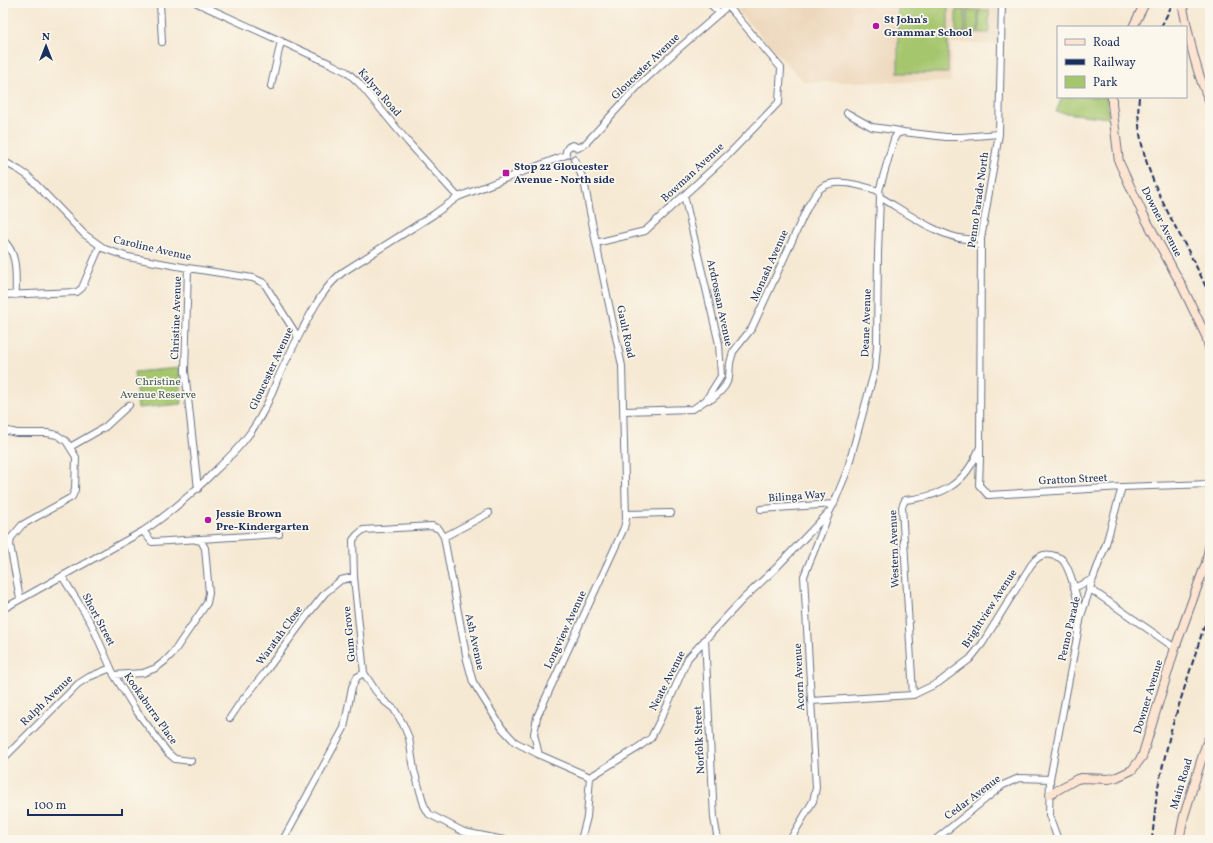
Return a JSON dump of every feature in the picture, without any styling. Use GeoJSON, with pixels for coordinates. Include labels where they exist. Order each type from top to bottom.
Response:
{"type":"FeatureCollection","features":[{"type":"Feature","properties":{"kind":"street"},"geometry":{"type":"LineString","coordinates":[[160,3],[162,42]]}},
{"type":"Feature","properties":{"kind":"street","name":"Kalyra Road"},"geometry":{"type":"LineString","coordinates":[[197,3],[347,72],[359,83],[408,142],[458,197]]}},
{"type":"Feature","properties":{"kind":"street"},"geometry":{"type":"LineString","coordinates":[[709,3],[720,13]]}},
{"type":"Feature","properties":{"kind":"street","name":"Penno Parade North"},"geometry":{"type":"LineString","coordinates":[[980,447],[981,239],[999,134],[1002,3]]}},
{"type":"Feature","properties":{"kind":"street"},"geometry":{"type":"LineString","coordinates":[[1134,26],[1145,3]]}},
{"type":"Feature","properties":{"kind":"street"},"geometry":{"type":"LineString","coordinates":[[1182,3],[1187,26]]}},
{"type":"Feature","properties":{"kind":"street","name":"Gloucester Avenue"},"geometry":{"type":"LineString","coordinates":[[578,148],[585,144],[639,85],[676,50],[730,5]]}},
{"type":"Feature","properties":{"kind":"street","name":"Bowman Avenue"},"geometry":{"type":"LineString","coordinates":[[596,243],[645,231],[729,154],[780,102],[781,68],[730,5]]}},
{"type":"Feature","properties":{"kind":"street"},"geometry":{"type":"LineString","coordinates":[[1187,27],[1204,90],[1210,102]]}},
{"type":"Feature","properties":{"kind":"street"},"geometry":{"type":"LineString","coordinates":[[271,86],[281,41]]}},
{"type":"Feature","properties":{"kind":"street","name":"Downer Avenue"},"geometry":{"type":"LineString","coordinates":[[1112,98],[1119,162],[1142,212],[1185,292],[1206,336],[1210,351]]}},
{"type":"Feature","properties":{"kind":"street"},"geometry":{"type":"LineString","coordinates":[[848,113],[872,127],[903,132],[946,137],[999,134]]}},
{"type":"Feature","properties":{"kind":"street","name":"Deane Avenue"},"geometry":{"type":"LineString","coordinates":[[834,504],[847,470],[875,369],[877,344],[880,194],[894,139],[897,134],[903,132]]}},
{"type":"Feature","properties":{"kind":"street"},"geometry":{"type":"LineString","coordinates":[[573,145],[578,148],[580,154],[574,159],[566,155],[566,150],[568,147],[573,145]]}},
{"type":"Feature","properties":{"kind":"street","name":"Gloucester Avenue"},"geometry":{"type":"LineString","coordinates":[[3,609],[143,531],[165,517],[198,489],[248,437],[265,410],[282,368],[320,297],[343,272],[433,215],[458,197],[566,155]]}},
{"type":"Feature","properties":{"kind":"street","name":"Gault Road"},"geometry":{"type":"LineString","coordinates":[[574,159],[584,181],[622,366],[626,514]]}},
{"type":"Feature","properties":{"kind":"street","name":"Caroline Avenue"},"geometry":{"type":"LineString","coordinates":[[3,161],[28,176],[84,234],[105,249],[128,257],[253,278],[264,283],[298,337]]}},
{"type":"Feature","properties":{"kind":"street","name":"Monash Avenue"},"geometry":{"type":"LineString","coordinates":[[706,400],[712,399],[725,386],[729,378],[730,363],[733,352],[752,328],[808,206],[820,188],[833,182],[855,184],[880,194],[926,225],[965,239],[981,239]]}},
{"type":"Feature","properties":{"kind":"street","name":"Ardrossan Avenue"},"geometry":{"type":"LineString","coordinates":[[684,195],[719,344],[721,376],[706,400]]}},
{"type":"Feature","properties":{"kind":"street"},"geometry":{"type":"LineString","coordinates":[[3,240],[12,251],[15,260],[16,295]]}},
{"type":"Feature","properties":{"kind":"street"},"geometry":{"type":"LineString","coordinates":[[3,296],[77,292],[82,288],[100,246]]}},
{"type":"Feature","properties":{"kind":"street","name":"Christine Avenue"},"geometry":{"type":"LineString","coordinates":[[188,268],[185,371],[198,489]]}},
{"type":"Feature","properties":{"kind":"street"},"geometry":{"type":"LineString","coordinates":[[624,411],[693,409],[706,400]]}},
{"type":"Feature","properties":{"kind":"street"},"geometry":{"type":"LineString","coordinates":[[70,447],[105,427],[129,405]]}},
{"type":"Feature","properties":{"kind":"street"},"geometry":{"type":"LineString","coordinates":[[3,430],[17,434],[47,432],[57,435],[66,441],[76,457],[75,490],[72,497],[22,525],[11,538],[10,545],[20,599]]}},
{"type":"Feature","properties":{"kind":"street","name":"Gratton Street"},"geometry":{"type":"LineString","coordinates":[[980,447],[979,485],[988,495],[1122,487],[1210,484]]}},
{"type":"Feature","properties":{"kind":"street","name":"Western Avenue"},"geometry":{"type":"LineString","coordinates":[[913,695],[902,507],[905,500],[923,498],[946,490],[962,478],[980,447]]}},
{"type":"Feature","properties":{"kind":"street","name":"Penno Parade"},"geometry":{"type":"LineString","coordinates":[[1058,840],[1049,815],[1050,779],[1081,616],[1106,544],[1122,487]]}},
{"type":"Feature","properties":{"kind":"street","name":"Bilinga Way"},"geometry":{"type":"LineString","coordinates":[[761,509],[834,504]]}},
{"type":"Feature","properties":{"kind":"street","name":"Neate Avenue"},"geometry":{"type":"LineString","coordinates":[[590,778],[651,738],[688,658],[743,599],[776,568],[830,511],[834,504]]}},
{"type":"Feature","properties":{"kind":"street","name":"Acorn Avenue"},"geometry":{"type":"LineString","coordinates":[[790,840],[813,802],[816,788],[804,576],[830,511]]}},
{"type":"Feature","properties":{"kind":"street"},"geometry":{"type":"LineString","coordinates":[[444,537],[489,513]]}},
{"type":"Feature","properties":{"kind":"street"},"geometry":{"type":"LineString","coordinates":[[626,514],[671,513]]}},
{"type":"Feature","properties":{"kind":"street","name":"Longview Avenue"},"geometry":{"type":"LineString","coordinates":[[539,755],[534,734],[537,717],[624,528],[626,514]]}},
{"type":"Feature","properties":{"kind":"street","name":"Gum Grove"},"geometry":{"type":"LineString","coordinates":[[283,840],[344,728],[352,687],[357,677],[364,673],[354,577],[353,540],[362,530],[432,526],[440,530],[444,537]]}},
{"type":"Feature","properties":{"kind":"street"},"geometry":{"type":"LineString","coordinates":[[143,531],[152,542],[279,534]]}},
{"type":"Feature","properties":{"kind":"street","name":"Ash Avenue"},"geometry":{"type":"LineString","coordinates":[[444,537],[467,660],[473,682],[502,728],[515,742],[539,755],[590,778]]}},
{"type":"Feature","properties":{"kind":"street"},"geometry":{"type":"LineString","coordinates":[[114,675],[143,673],[156,668],[173,653],[207,603],[209,593],[206,548],[201,541],[196,540]]}},
{"type":"Feature","properties":{"kind":"street","name":"Downer Avenue"},"geometry":{"type":"LineString","coordinates":[[1050,794],[1077,779],[1108,779],[1132,770],[1142,757],[1175,648],[1206,563],[1210,544]]}},
{"type":"Feature","properties":{"kind":"street","name":"Brightview Avenue"},"geometry":{"type":"LineString","coordinates":[[811,700],[913,695],[938,683],[970,659],[982,644],[1014,590],[1036,558],[1046,554],[1056,556],[1064,561],[1070,573],[1081,616]]}},
{"type":"Feature","properties":{"kind":"street","name":"Short Street"},"geometry":{"type":"LineString","coordinates":[[62,576],[91,623],[114,675]]}},
{"type":"Feature","properties":{"kind":"street","name":"Waratah Close"},"geometry":{"type":"LineString","coordinates":[[230,718],[240,702],[263,675],[306,616],[325,593],[341,580],[354,577]]}},
{"type":"Feature","properties":{"kind":"street"},"geometry":{"type":"LineString","coordinates":[[1074,588],[1093,579]]}},
{"type":"Feature","properties":{"kind":"street"},"geometry":{"type":"LineString","coordinates":[[1090,588],[1175,648]]}},
{"type":"Feature","properties":{"kind":"street","name":"Norfolk Street"},"geometry":{"type":"LineString","coordinates":[[705,639],[714,818],[718,840]]}},
{"type":"Feature","properties":{"kind":"street","name":"Ralph Avenue"},"geometry":{"type":"LineString","coordinates":[[3,759],[78,684],[89,677],[111,668]]}},
{"type":"Feature","properties":{"kind":"street"},"geometry":{"type":"LineString","coordinates":[[364,673],[384,701],[394,709],[403,724],[409,738],[414,770],[424,805],[429,814],[464,832],[504,840]]}},
{"type":"Feature","properties":{"kind":"street","name":"Kookaburra Place"},"geometry":{"type":"LineString","coordinates":[[114,675],[135,709],[168,753],[175,759],[191,761]]}},
{"type":"Feature","properties":{"kind":"street","name":"Main Road"},"geometry":{"type":"LineString","coordinates":[[1179,840],[1184,816],[1210,736]]}},
{"type":"Feature","properties":{"kind":"street"},"geometry":{"type":"LineString","coordinates":[[581,840],[587,817],[590,778]]}},
{"type":"Feature","properties":{"kind":"street","name":"Cedar Avenue"},"geometry":{"type":"LineString","coordinates":[[935,840],[1003,785],[1019,778],[1050,779]]}},
{"type":"Feature","properties":{"kind":"shaded area","name":"St John's Grammar School"},"geometry":{"type":"Polygon","coordinates":[[[744,3],[999,4],[998,44],[951,43],[951,82],[804,82],[737,10],[744,3]]]}},
{"type":"Feature","properties":{"kind":"green space"},"geometry":{"type":"Polygon","coordinates":[[[898,3],[948,3],[948,73],[898,73],[898,3]]]}},
{"type":"Feature","properties":{"kind":"green space"},"geometry":{"type":"Polygon","coordinates":[[[956,10],[965,10],[965,33],[956,33],[956,10]]]}},
{"type":"Feature","properties":{"kind":"green space"},"geometry":{"type":"Polygon","coordinates":[[[967,10],[978,10],[978,33],[967,33],[967,10]]]}},
{"type":"Feature","properties":{"kind":"green space"},"geometry":{"type":"Polygon","coordinates":[[[979,10],[989,10],[989,33],[979,33],[979,10]]]}},
{"type":"Feature","properties":{"kind":"green space"},"geometry":{"type":"Polygon","coordinates":[[[1062,98],[1106,98],[1109,118],[1056,112],[1062,98]]]}},
{"type":"Feature","properties":{"kind":"green space","name":"Christine Avenue Reserve"},"geometry":{"type":"Polygon","coordinates":[[[179,368],[182,404],[138,408],[134,372],[179,368]]]}},
{"type":"Feature","properties":{"kind":"railway"},"geometry":{"type":"LineString","coordinates":[[1162,26],[1173,3]]}},
{"type":"Feature","properties":{"kind":"railway"},"geometry":{"type":"LineString","coordinates":[[1139,98],[1139,125],[1143,151],[1162,201],[1210,297]]}},
{"type":"Feature","properties":{"kind":"railway"},"geometry":{"type":"LineString","coordinates":[[1152,840],[1157,791],[1171,730],[1210,608]]}},
{"type":"Feature","properties":{"kind":"place","name":"St John's Grammar School"},"geometry":{"type":"Point","coordinates":[876,26]}},
{"type":"Feature","properties":{"kind":"place","name":"Stop 22 Gloucester Avenue - North side"},"geometry":{"type":"Point","coordinates":[506,173]}},
{"type":"Feature","properties":{"kind":"place","name":"Jessie Brown Pre-Kindergarten"},"geometry":{"type":"Point","coordinates":[208,520]}}]}
